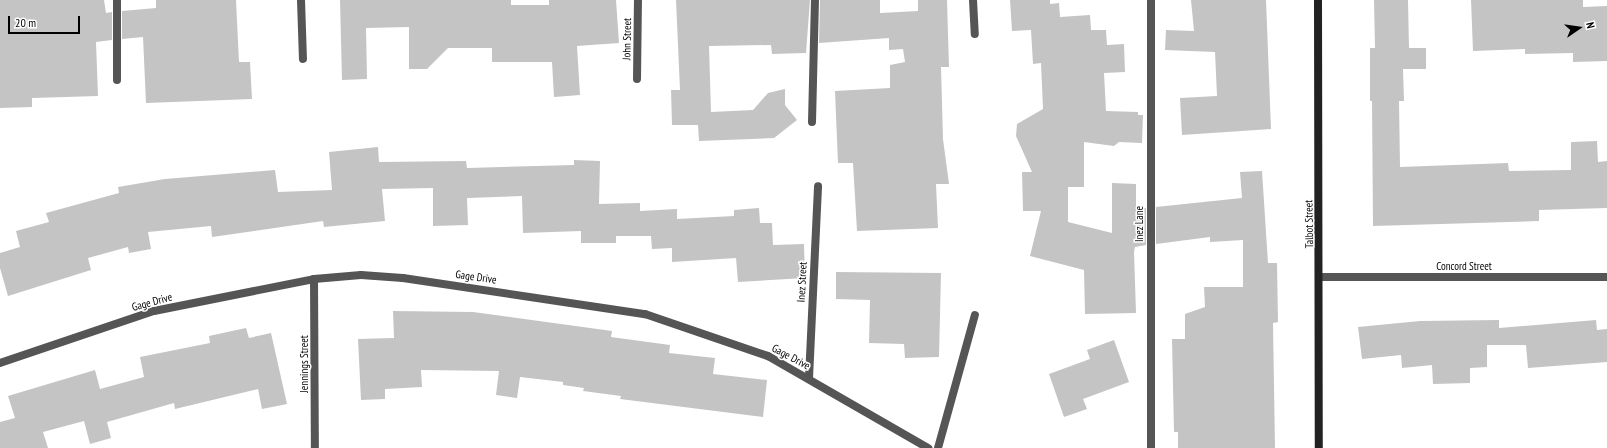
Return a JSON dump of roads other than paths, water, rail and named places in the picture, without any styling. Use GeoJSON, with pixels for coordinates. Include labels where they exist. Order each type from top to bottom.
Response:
{"type":"FeatureCollection","features":[{"type":"Feature","properties":{"kind":"main road","name":"Talbot Street"},"geometry":{"type":"LineString","coordinates":[[1318,0],[1320,276],[1319,448]]}},
{"type":"Feature","properties":{"kind":"street"},"geometry":{"type":"LineString","coordinates":[[117,0],[117,80]]}},
{"type":"Feature","properties":{"kind":"street"},"geometry":{"type":"LineString","coordinates":[[301,0],[304,58]]}},
{"type":"Feature","properties":{"kind":"street","name":"John Street"},"geometry":{"type":"LineString","coordinates":[[637,79],[638,0]]}},
{"type":"Feature","properties":{"kind":"street"},"geometry":{"type":"LineString","coordinates":[[812,122],[815,0]]}},
{"type":"Feature","properties":{"kind":"street"},"geometry":{"type":"LineString","coordinates":[[973,0],[975,34]]}},
{"type":"Feature","properties":{"kind":"street","name":"Inez Lane"},"geometry":{"type":"LineString","coordinates":[[1151,0],[1151,448]]}},
{"type":"Feature","properties":{"kind":"street","name":"Inez Street"},"geometry":{"type":"LineString","coordinates":[[808,378],[818,186]]}},
{"type":"Feature","properties":{"kind":"street","name":"Gage Drive"},"geometry":{"type":"LineString","coordinates":[[0,364],[154,311],[314,279],[362,275],[403,278],[609,306],[645,314],[768,356],[928,448]]}},
{"type":"Feature","properties":{"kind":"street","name":"Concord Street"},"geometry":{"type":"LineString","coordinates":[[1320,276],[1607,277]]}},
{"type":"Feature","properties":{"kind":"street","name":"Jennings Street"},"geometry":{"type":"LineString","coordinates":[[314,279],[315,448]]}},
{"type":"Feature","properties":{"kind":"street"},"geometry":{"type":"LineString","coordinates":[[938,448],[974,315]]}}]}
